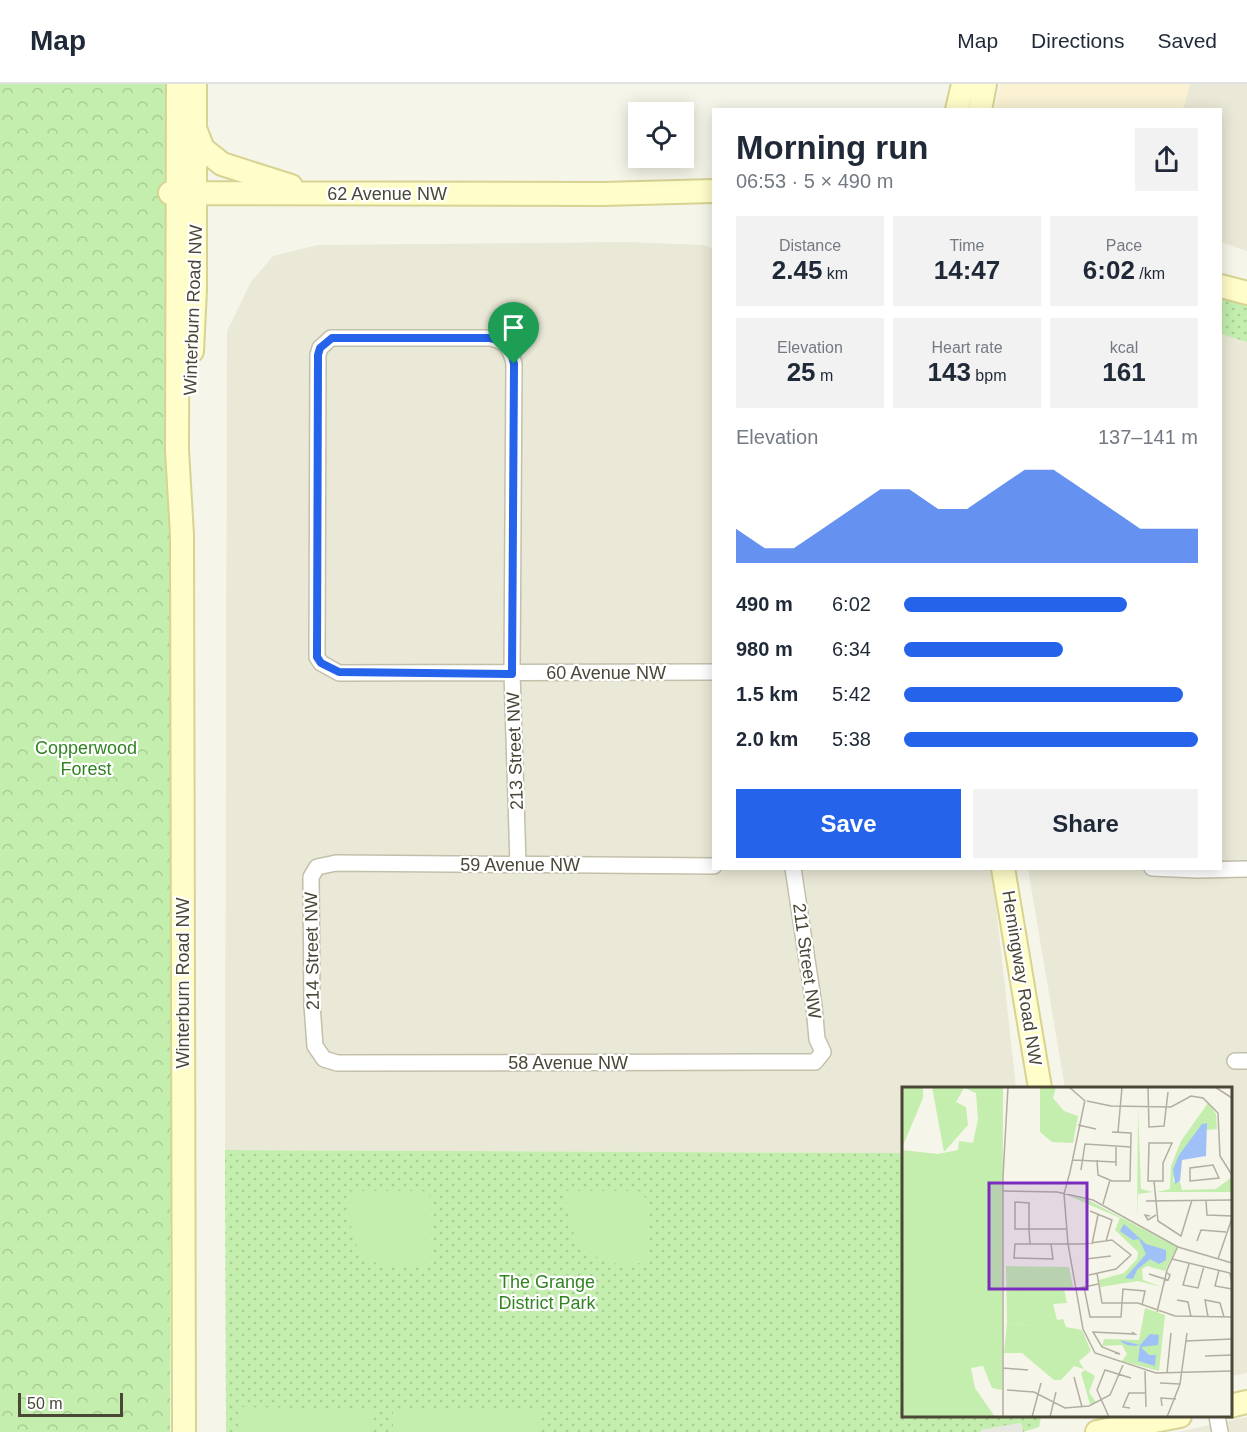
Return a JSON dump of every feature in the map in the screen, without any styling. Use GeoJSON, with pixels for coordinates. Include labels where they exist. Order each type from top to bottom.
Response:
{"type":"FeatureCollection","features":[{"type":"Feature","properties":{"kind":"main road","name":"Winterburn Road NW"},"geometry":{"type":"LineString","coordinates":[[178,84],[181,193],[177,450],[182,535],[184,1432]]}},
{"type":"Feature","properties":{"kind":"main road","name":"Winterburn Road NW"},"geometry":{"type":"LineString","coordinates":[[181,193],[195,128],[195,84]]}},
{"type":"Feature","properties":{"kind":"main road"},"geometry":{"type":"LineString","coordinates":[[957,108],[963,84]]}},
{"type":"Feature","properties":{"kind":"main road"},"geometry":{"type":"LineString","coordinates":[[980,108],[985,84]]}},
{"type":"Feature","properties":{"kind":"main road"},"geometry":{"type":"LineString","coordinates":[[195,128],[203,149],[222,164],[316,194]]}},
{"type":"Feature","properties":{"kind":"main road","name":"62 Avenue NW"},"geometry":{"type":"LineString","coordinates":[[181,193],[603,194],[712,191]]}},
{"type":"Feature","properties":{"kind":"main road","name":"62 Avenue NW"},"geometry":{"type":"LineString","coordinates":[[603,194],[712,202]]}},
{"type":"Feature","properties":{"kind":"main road"},"geometry":{"type":"LineString","coordinates":[[1222,270],[1247,278]]}},
{"type":"Feature","properties":{"kind":"main road"},"geometry":{"type":"LineString","coordinates":[[1222,286],[1247,293]]}},
{"type":"Feature","properties":{"kind":"main road","name":"Hemingway Road NW"},"geometry":{"type":"LineString","coordinates":[[1004,870],[1040,1087]]}},
{"type":"Feature","properties":{"kind":"main road"},"geometry":{"type":"LineString","coordinates":[[1232,1406],[1247,1402]]}},
{"type":"Feature","properties":{"kind":"main road"},"geometry":{"type":"LineString","coordinates":[[1094,1417],[1096,1432],[1175,1417]]}},
{"type":"Feature","properties":{"kind":"street","name":"213 Street NW"},"geometry":{"type":"LineString","coordinates":[[321,663],[317,657],[318,355],[320,348],[332,338],[500,339],[511,349],[514,364],[512,674],[518,864]]}},
{"type":"Feature","properties":{"kind":"street","name":"60 Avenue NW"},"geometry":{"type":"LineString","coordinates":[[321,663],[339,672],[512,674],[712,672]]}},
{"type":"Feature","properties":{"kind":"street","name":"59 Avenue NW"},"geometry":{"type":"LineString","coordinates":[[327,864],[712,866]]}},
{"type":"Feature","properties":{"kind":"street","name":"214 Street NW"},"geometry":{"type":"LineString","coordinates":[[315,1047],[312,1005],[311,877],[317,867],[327,864]]}},
{"type":"Feature","properties":{"kind":"street"},"geometry":{"type":"LineString","coordinates":[[1222,870],[1247,869]]}},
{"type":"Feature","properties":{"kind":"street","name":"211 Street NW"},"geometry":{"type":"LineString","coordinates":[[793,870],[817,1039],[823,1052]]}},
{"type":"Feature","properties":{"kind":"street","name":"58 Avenue NW"},"geometry":{"type":"LineString","coordinates":[[315,1047],[324,1059],[337,1063],[815,1062],[823,1052]]}},
{"type":"Feature","properties":{"kind":"street"},"geometry":{"type":"LineString","coordinates":[[1217,1417],[1220,1432]]}},
{"type":"Feature","properties":{"kind":"shaded area"},"geometry":{"type":"Polygon","coordinates":[[[1001,84],[1190,84],[1183,108],[995,108],[1001,84]]]}},
{"type":"Feature","properties":{"kind":"shaded area"},"geometry":{"type":"Polygon","coordinates":[[[1190,84],[1247,84],[1247,251],[1222,242],[1222,108],[1184,108],[1190,84]]]}},
{"type":"Feature","properties":{"kind":"shaded area"},"geometry":{"type":"Polygon","coordinates":[[[627,242],[703,245],[712,248],[712,870],[992,870],[1016,1087],[902,1087],[902,1153],[225,1150],[227,331],[251,282],[273,256],[318,245],[627,242]]]}},
{"type":"Feature","properties":{"kind":"shaded area"},"geometry":{"type":"Polygon","coordinates":[[[1222,334],[1247,342],[1247,1373],[1232,1376],[1232,1087],[1065,1087],[1028,870],[1222,870],[1222,334]]]}},
{"type":"Feature","properties":{"kind":"shaded area"},"geometry":{"type":"Polygon","coordinates":[[[1247,1417],[1247,1432],[1178,1432],[1247,1417]]]}},
{"type":"Feature","properties":{"kind":"shaded area"},"geometry":{"type":"Polygon","coordinates":[[[1021,1423],[1023,1432],[981,1432],[981,1430],[1021,1423]]]}},
{"type":"Feature","properties":{"kind":"green space","name":"Copperwood Forest"},"geometry":{"type":"Polygon","coordinates":[[[0,84],[170,84],[172,899],[170,1432],[0,1432],[0,84]]]}},
{"type":"Feature","properties":{"kind":"green space"},"geometry":{"type":"Polygon","coordinates":[[[1222,299],[1247,306],[1247,342],[1222,334],[1222,299]]]}},
{"type":"Feature","properties":{"kind":"green space","name":"The Grange District Park"},"geometry":{"type":"Polygon","coordinates":[[[225,1150],[902,1153],[902,1417],[1041,1417],[1039,1427],[1023,1432],[1021,1423],[981,1430],[981,1432],[226,1432],[225,1150]]]}},
{"type":"Feature","properties":{"kind":"green space"},"geometry":{"type":"Polygon","coordinates":[[[351,1191],[423,1191],[430,1197],[430,1266],[388,1266],[375,1263],[365,1256],[358,1248],[351,1226],[351,1191]]]}},
{"type":"Feature","properties":{"kind":"green space"},"geometry":{"type":"Polygon","coordinates":[[[565,1191],[639,1191],[648,1200],[647,1263],[609,1263],[584,1247],[571,1226],[565,1191]]]}},
{"type":"Feature","properties":{"kind":"green space"},"geometry":{"type":"Polygon","coordinates":[[[238,1407],[374,1409],[373,1432],[238,1432],[238,1407]]]}},
{"type":"Feature","properties":{"kind":"green space"},"geometry":{"type":"Polygon","coordinates":[[[393,1411],[540,1411],[540,1432],[393,1432],[393,1411]]]}},
{"type":"Feature","properties":{"kind":"route"},"geometry":{"type":"LineString","coordinates":[[332,338],[490,338],[500,339],[511,349],[514,364],[512,674],[339,672],[321,663],[317,657],[318,355],[320,348],[332,338]]}}]}
